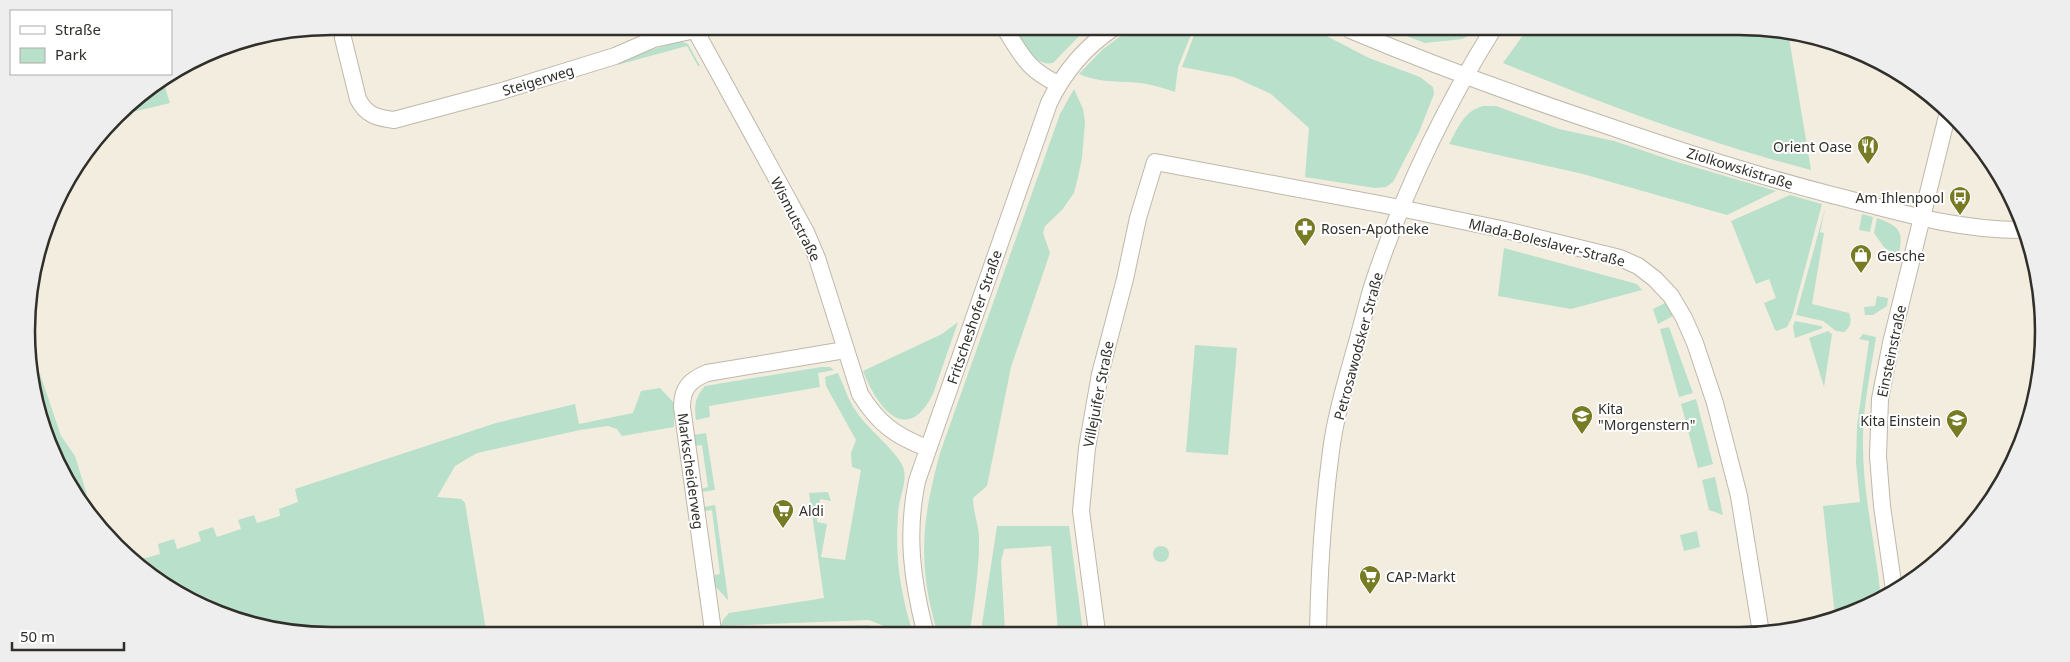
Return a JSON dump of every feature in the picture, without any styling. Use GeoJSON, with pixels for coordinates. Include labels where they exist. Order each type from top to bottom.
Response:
{"type":"FeatureCollection","features":[{"type":"Feature","properties":{"kind":"street","name":"Steigerweg"},"geometry":{"type":"LineString","coordinates":[[343,35],[358,99],[362,108],[378,118],[394,120],[502,91],[615,56],[654,39],[670,35]]}},
{"type":"Feature","properties":{"kind":"street","name":"Wismutstraße"},"geometry":{"type":"LineString","coordinates":[[698,35],[806,232],[817,258],[860,394],[872,414],[887,428],[928,448]]}},
{"type":"Feature","properties":{"kind":"street"},"geometry":{"type":"LineString","coordinates":[[1009,35],[1027,63],[1036,73],[1058,84]]}},
{"type":"Feature","properties":{"kind":"street","name":"Fritscheshofer Straße"},"geometry":{"type":"LineString","coordinates":[[924,627],[912,574],[910,527],[917,482],[1048,103],[1071,65],[1105,35]]}},
{"type":"Feature","properties":{"kind":"street"},"geometry":{"type":"LineString","coordinates":[[1362,35],[1466,77]]}},
{"type":"Feature","properties":{"kind":"street","name":"Petrosawodsker Straße"},"geometry":{"type":"LineString","coordinates":[[1318,627],[1319,593],[1331,450],[1348,375],[1372,286],[1423,158],[1490,35]]}},
{"type":"Feature","properties":{"kind":"street","name":"Ziolkowskistraße"},"geometry":{"type":"LineString","coordinates":[[1466,77],[1631,134],[1749,172],[1958,226],[2017,230]]}},
{"type":"Feature","properties":{"kind":"street","name":"Einsteinstraße"},"geometry":{"type":"LineString","coordinates":[[1893,583],[1879,466],[1879,411],[1891,343],[1946,120]]}},
{"type":"Feature","properties":{"kind":"street","name":"Mlada-Boleslaver-Straße"},"geometry":{"type":"LineString","coordinates":[[1155,162],[1402,208],[1501,230],[1620,258],[1638,266],[1656,279],[1671,296],[1684,318],[1695,343],[1715,404],[1739,496],[1760,626]]}},
{"type":"Feature","properties":{"kind":"street","name":"Villejuifer Straße"},"geometry":{"type":"LineString","coordinates":[[1096,627],[1081,511],[1087,448],[1100,374],[1125,279],[1138,218],[1155,162]]}},
{"type":"Feature","properties":{"kind":"street","name":"Markscheiderweg"},"geometry":{"type":"LineString","coordinates":[[713,627],[682,407],[682,396],[686,387],[694,378],[707,373],[845,350]]}},
{"type":"Feature","properties":{"kind":"green space"},"geometry":{"type":"Polygon","coordinates":[[[1019,35],[1080,35],[1053,63],[1040,61],[1026,47],[1019,35]]]}},
{"type":"Feature","properties":{"kind":"green space"},"geometry":{"type":"Polygon","coordinates":[[[1122,35],[1191,35],[1178,67],[1175,92],[1156,86],[1102,80],[1079,74],[1102,50],[1122,35]]]}},
{"type":"Feature","properties":{"kind":"green space"},"geometry":{"type":"Polygon","coordinates":[[[1194,35],[1325,35],[1369,58],[1420,77],[1433,87],[1434,94],[1419,132],[1393,182],[1386,187],[1375,188],[1305,177],[1309,128],[1271,94],[1234,77],[1182,67],[1194,35]]]}},
{"type":"Feature","properties":{"kind":"green space"},"geometry":{"type":"Polygon","coordinates":[[[1404,35],[1469,35],[1462,39],[1425,43],[1404,35]]]}},
{"type":"Feature","properties":{"kind":"green space"},"geometry":{"type":"Polygon","coordinates":[[[1523,35],[1739,35],[1789,40],[1811,170],[1733,148],[1655,122],[1503,63],[1523,35]]]}},
{"type":"Feature","properties":{"kind":"green space"},"geometry":{"type":"Polygon","coordinates":[[[680,41],[688,44],[700,66],[698,66],[687,46],[617,65],[632,56],[680,41]]]}},
{"type":"Feature","properties":{"kind":"green space"},"geometry":{"type":"Polygon","coordinates":[[[165,87],[170,103],[132,112],[165,87]]]}},
{"type":"Feature","properties":{"kind":"green space"},"geometry":{"type":"Polygon","coordinates":[[[1074,89],[1083,109],[1085,122],[1082,158],[1074,193],[1062,210],[1045,226],[1043,233],[1050,253],[1011,367],[987,486],[973,498],[979,537],[979,553],[971,627],[936,627],[926,584],[924,562],[926,521],[934,477],[940,453],[1060,114],[1074,89]]]}},
{"type":"Feature","properties":{"kind":"green space"},"geometry":{"type":"Polygon","coordinates":[[[1496,106],[1559,129],[1614,141],[1776,191],[1727,215],[1583,174],[1449,144],[1466,116],[1476,108],[1496,106]]]}},
{"type":"Feature","properties":{"kind":"green space"},"geometry":{"type":"Polygon","coordinates":[[[1790,195],[1822,204],[1792,317],[1787,327],[1777,331],[1764,303],[1776,298],[1769,279],[1756,284],[1731,221],[1790,195]]]}},
{"type":"Feature","properties":{"kind":"green space"},"geometry":{"type":"Polygon","coordinates":[[[1826,205],[1820,232],[1824,233],[1812,304],[1849,313],[1850,324],[1844,332],[1836,331],[1823,321],[1796,315],[1826,205]]]}},
{"type":"Feature","properties":{"kind":"green space"},"geometry":{"type":"Polygon","coordinates":[[[1862,214],[1873,217],[1870,232],[1859,230],[1862,214]]]}},
{"type":"Feature","properties":{"kind":"green space"},"geometry":{"type":"Polygon","coordinates":[[[1877,218],[1891,224],[1899,232],[1901,242],[1898,257],[1884,247],[1874,233],[1877,218]]]}},
{"type":"Feature","properties":{"kind":"green space"},"geometry":{"type":"Polygon","coordinates":[[[1504,248],[1637,284],[1642,290],[1571,309],[1498,296],[1504,248]]]}},
{"type":"Feature","properties":{"kind":"green space"},"geometry":{"type":"Polygon","coordinates":[[[1877,296],[1888,298],[1887,306],[1873,315],[1865,315],[1864,307],[1875,306],[1877,296]]]}},
{"type":"Feature","properties":{"kind":"green space"},"geometry":{"type":"Polygon","coordinates":[[[1665,303],[1673,316],[1658,324],[1653,309],[1665,303]]]}},
{"type":"Feature","properties":{"kind":"green space"},"geometry":{"type":"Polygon","coordinates":[[[1795,321],[1823,328],[1795,338],[1793,326],[1795,321]]]}},
{"type":"Feature","properties":{"kind":"green space"},"geometry":{"type":"Polygon","coordinates":[[[958,322],[933,394],[923,410],[913,418],[903,420],[893,416],[876,397],[863,371],[942,334],[958,322]]]}},
{"type":"Feature","properties":{"kind":"green space"},"geometry":{"type":"Polygon","coordinates":[[[1669,327],[1693,393],[1679,397],[1660,329],[1669,327]]]}},
{"type":"Feature","properties":{"kind":"green space"},"geometry":{"type":"Polygon","coordinates":[[[1828,331],[1832,334],[1824,387],[1809,338],[1828,331]]]}},
{"type":"Feature","properties":{"kind":"green space"},"geometry":{"type":"Polygon","coordinates":[[[1863,334],[1876,337],[1864,413],[1863,459],[1880,591],[1834,611],[1823,506],[1860,502],[1856,463],[1857,426],[1869,341],[1859,339],[1863,334]]]}},
{"type":"Feature","properties":{"kind":"green space"},"geometry":{"type":"Polygon","coordinates":[[[1195,345],[1237,348],[1228,455],[1186,452],[1195,345]]]}},
{"type":"Feature","properties":{"kind":"green space"},"geometry":{"type":"Polygon","coordinates":[[[38,367],[61,436],[75,456],[87,495],[85,495],[66,462],[51,426],[45,408],[38,367]]]}},
{"type":"Feature","properties":{"kind":"green space"},"geometry":{"type":"Polygon","coordinates":[[[830,367],[834,370],[818,373],[820,387],[709,406],[710,417],[696,420],[696,402],[705,386],[830,367]]]}},
{"type":"Feature","properties":{"kind":"green space"},"geometry":{"type":"Polygon","coordinates":[[[838,373],[848,398],[856,411],[897,456],[904,470],[905,475],[898,509],[897,546],[904,601],[911,627],[886,627],[869,620],[721,626],[729,613],[824,598],[809,493],[828,492],[831,501],[820,499],[817,522],[827,524],[821,557],[845,560],[861,470],[852,467],[851,453],[856,440],[826,386],[825,377],[838,373]]]}},
{"type":"Feature","properties":{"kind":"green space"},"geometry":{"type":"Polygon","coordinates":[[[660,388],[674,403],[674,427],[622,436],[617,429],[608,426],[580,430],[477,453],[455,466],[437,497],[461,499],[465,503],[486,627],[331,627],[273,621],[236,611],[200,596],[167,577],[142,559],[160,554],[158,544],[174,539],[177,549],[201,541],[198,532],[213,527],[217,537],[241,529],[238,520],[254,515],[257,523],[280,516],[279,509],[298,502],[295,489],[496,423],[575,404],[579,424],[633,413],[641,391],[660,388]]]}},
{"type":"Feature","properties":{"kind":"green space"},"geometry":{"type":"Polygon","coordinates":[[[1696,399],[1713,464],[1698,468],[1681,404],[1696,399]]]}},
{"type":"Feature","properties":{"kind":"green space"},"geometry":{"type":"Polygon","coordinates":[[[706,433],[715,490],[701,492],[701,489],[708,487],[702,445],[695,446],[693,435],[706,433]]]}},
{"type":"Feature","properties":{"kind":"green space"},"geometry":{"type":"Polygon","coordinates":[[[1715,477],[1723,515],[1709,510],[1702,480],[1715,477]]]}},
{"type":"Feature","properties":{"kind":"green space"},"geometry":{"type":"Polygon","coordinates":[[[715,505],[728,600],[715,586],[714,575],[720,574],[712,510],[705,511],[704,507],[715,505]]]}},
{"type":"Feature","properties":{"kind":"green space"},"geometry":{"type":"Polygon","coordinates":[[[997,526],[1069,526],[1082,627],[1058,627],[1051,546],[1004,549],[1001,561],[1005,627],[982,627],[997,526]]]}},
{"type":"Feature","properties":{"kind":"green space"},"geometry":{"type":"Polygon","coordinates":[[[1697,531],[1700,547],[1684,551],[1680,535],[1697,531]]]}},
{"type":"Feature","properties":{"kind":"green space"},"geometry":{"type":"Polygon","coordinates":[[[1161,546],[1167,548],[1169,554],[1167,560],[1161,562],[1155,560],[1153,554],[1155,548],[1161,546]]]}},
{"type":"Feature","properties":{"kind":"green space"},"geometry":{"type":"Polygon","coordinates":[[[868,625],[873,627],[809,627],[868,625]]]}},
{"type":"Feature","properties":{"kind":"place","name":"Orient Oase"},"geometry":{"type":"Point","coordinates":[1868,165]}},
{"type":"Feature","properties":{"kind":"place","name":"Am Ihlenpool"},"geometry":{"type":"Point","coordinates":[1960,216]}},
{"type":"Feature","properties":{"kind":"place","name":"Rosen-Apotheke"},"geometry":{"type":"Point","coordinates":[1305,247]}},
{"type":"Feature","properties":{"kind":"place","name":"Gesche"},"geometry":{"type":"Point","coordinates":[1861,274]}},
{"type":"Feature","properties":{"kind":"place","name":"Kita \"Morgenstern\""},"geometry":{"type":"Point","coordinates":[1582,435]}},
{"type":"Feature","properties":{"kind":"place","name":"Kita Einstein"},"geometry":{"type":"Point","coordinates":[1957,439]}},
{"type":"Feature","properties":{"kind":"place","name":"Aldi"},"geometry":{"type":"Point","coordinates":[783,529]}},
{"type":"Feature","properties":{"kind":"place","name":"CAP-Markt"},"geometry":{"type":"Point","coordinates":[1370,595]}}]}
